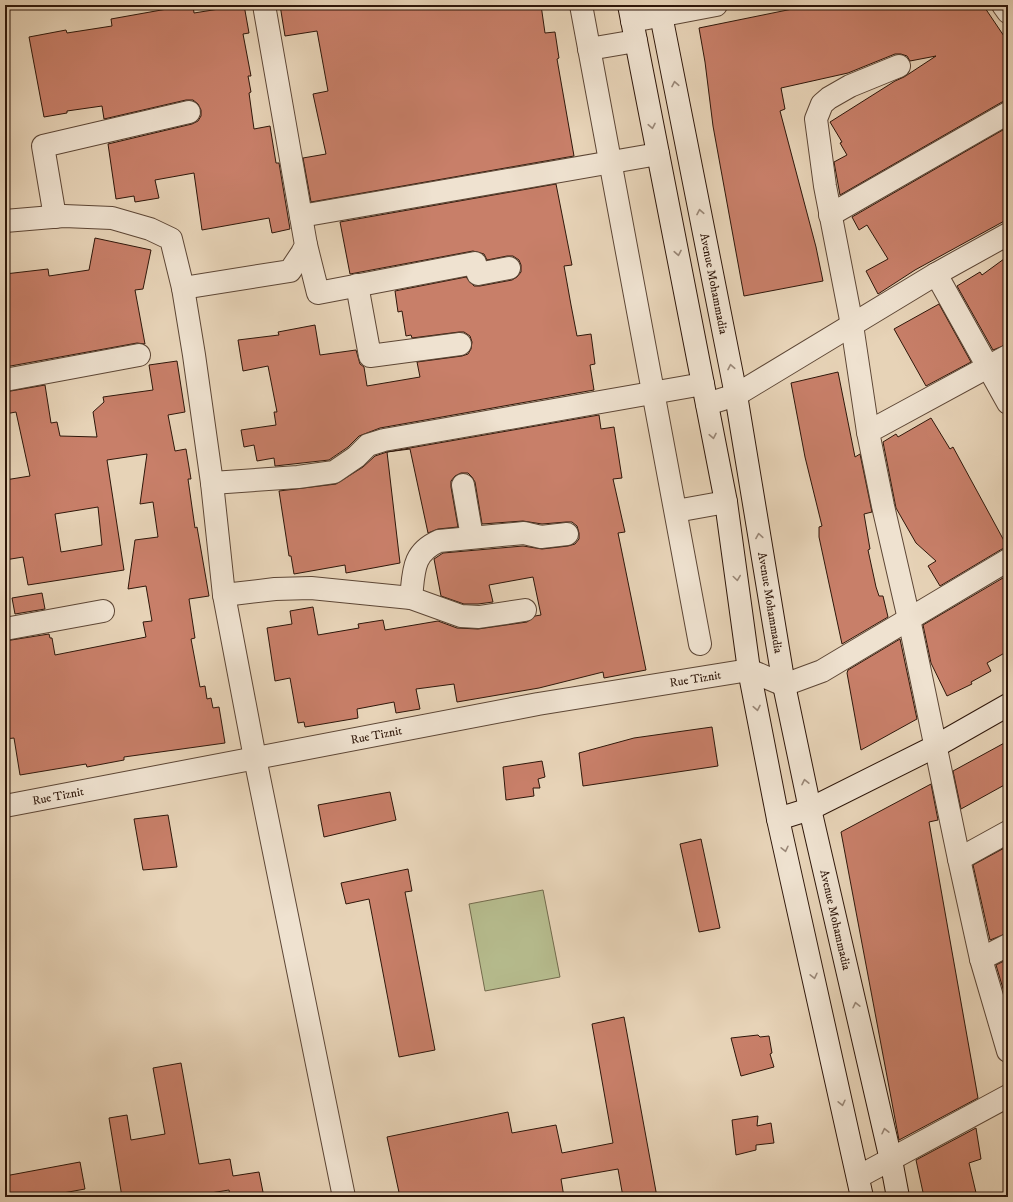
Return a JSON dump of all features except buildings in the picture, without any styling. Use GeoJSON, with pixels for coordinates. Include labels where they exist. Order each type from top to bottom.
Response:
{"type":"FeatureCollection","features":[{"type":"Feature","properties":{"kind":"street"},"geometry":{"type":"LineString","coordinates":[[264,5],[306,245],[318,292],[475,263],[478,274],[509,268]]}},
{"type":"Feature","properties":{"kind":"street"},"geometry":{"type":"LineString","coordinates":[[580,5],[700,644]]}},
{"type":"Feature","properties":{"kind":"street"},"geometry":{"type":"LineString","coordinates":[[589,49],[632,22],[660,10],[716,5]]}},
{"type":"Feature","properties":{"kind":"street"},"geometry":{"type":"LineString","coordinates":[[1003,5],[1008,12]]}},
{"type":"Feature","properties":{"kind":"street","name":"Avenue Mohammadia"},"geometry":{"type":"LineString","coordinates":[[660,10],[736,394],[784,685],[810,809],[891,1160],[898,1197]]}},
{"type":"Feature","properties":{"kind":"street"},"geometry":{"type":"LineString","coordinates":[[632,22],[726,502],[750,670],[778,819],[860,1187],[891,1160],[1007,1104]]}},
{"type":"Feature","properties":{"kind":"street"},"geometry":{"type":"LineString","coordinates":[[899,66],[850,86],[828,98],[818,111],[816,119],[830,215],[852,325],[868,432],[883,506],[909,619],[981,959],[1008,1051]]}},
{"type":"Feature","properties":{"kind":"street"},"geometry":{"type":"LineString","coordinates":[[54,217],[43,146],[189,112]]}},
{"type":"Feature","properties":{"kind":"street"},"geometry":{"type":"LineString","coordinates":[[830,215],[1008,113]]}},
{"type":"Feature","properties":{"kind":"street"},"geometry":{"type":"LineString","coordinates":[[301,216],[658,154]]}},
{"type":"Feature","properties":{"kind":"street"},"geometry":{"type":"LineString","coordinates":[[5,221],[54,217],[112,218],[150,229],[171,239],[183,288],[212,483],[224,595],[255,758],[344,1197]]}},
{"type":"Feature","properties":{"kind":"street"},"geometry":{"type":"LineString","coordinates":[[212,483],[298,477],[334,472],[356,457],[368,445],[384,440],[653,392],[736,394],[936,274],[1008,234]]}},
{"type":"Feature","properties":{"kind":"street"},"geometry":{"type":"LineString","coordinates":[[183,288],[290,270],[299,259],[306,245]]}},
{"type":"Feature","properties":{"kind":"street"},"geometry":{"type":"LineString","coordinates":[[936,274],[989,366],[1008,403]]}},
{"type":"Feature","properties":{"kind":"street"},"geometry":{"type":"LineString","coordinates":[[358,285],[370,356],[460,344]]}},
{"type":"Feature","properties":{"kind":"street"},"geometry":{"type":"LineString","coordinates":[[5,380],[139,355]]}},
{"type":"Feature","properties":{"kind":"street"},"geometry":{"type":"LineString","coordinates":[[868,432],[1008,356]]}},
{"type":"Feature","properties":{"kind":"street"},"geometry":{"type":"LineString","coordinates":[[463,485],[472,537]]}},
{"type":"Feature","properties":{"kind":"street"},"geometry":{"type":"LineString","coordinates":[[676,511],[726,502]]}},
{"type":"Feature","properties":{"kind":"street"},"geometry":{"type":"LineString","coordinates":[[410,598],[415,566],[420,554],[428,546],[439,540],[524,533],[541,537],[567,534]]}},
{"type":"Feature","properties":{"kind":"street"},"geometry":{"type":"LineString","coordinates":[[750,670],[784,685],[822,671],[1008,560]]}},
{"type":"Feature","properties":{"kind":"street"},"geometry":{"type":"LineString","coordinates":[[224,595],[275,589],[311,588],[410,598],[461,616],[479,617],[525,610]]}},
{"type":"Feature","properties":{"kind":"street"},"geometry":{"type":"LineString","coordinates":[[5,630],[103,611]]}},
{"type":"Feature","properties":{"kind":"street","name":"Rue Tiznit"},"geometry":{"type":"LineString","coordinates":[[5,806],[538,704],[750,670]]}},
{"type":"Feature","properties":{"kind":"street"},"geometry":{"type":"LineString","coordinates":[[778,819],[810,809],[936,746],[1008,704]]}},
{"type":"Feature","properties":{"kind":"street"},"geometry":{"type":"LineString","coordinates":[[959,859],[1008,832]]}},
{"type":"Feature","properties":{"kind":"street"},"geometry":{"type":"LineString","coordinates":[[981,959],[1008,945]]}},
{"type":"Feature","properties":{"kind":"green space"},"geometry":{"type":"Polygon","coordinates":[[[543,890],[560,977],[485,991],[469,904],[543,890]]]}}]}
